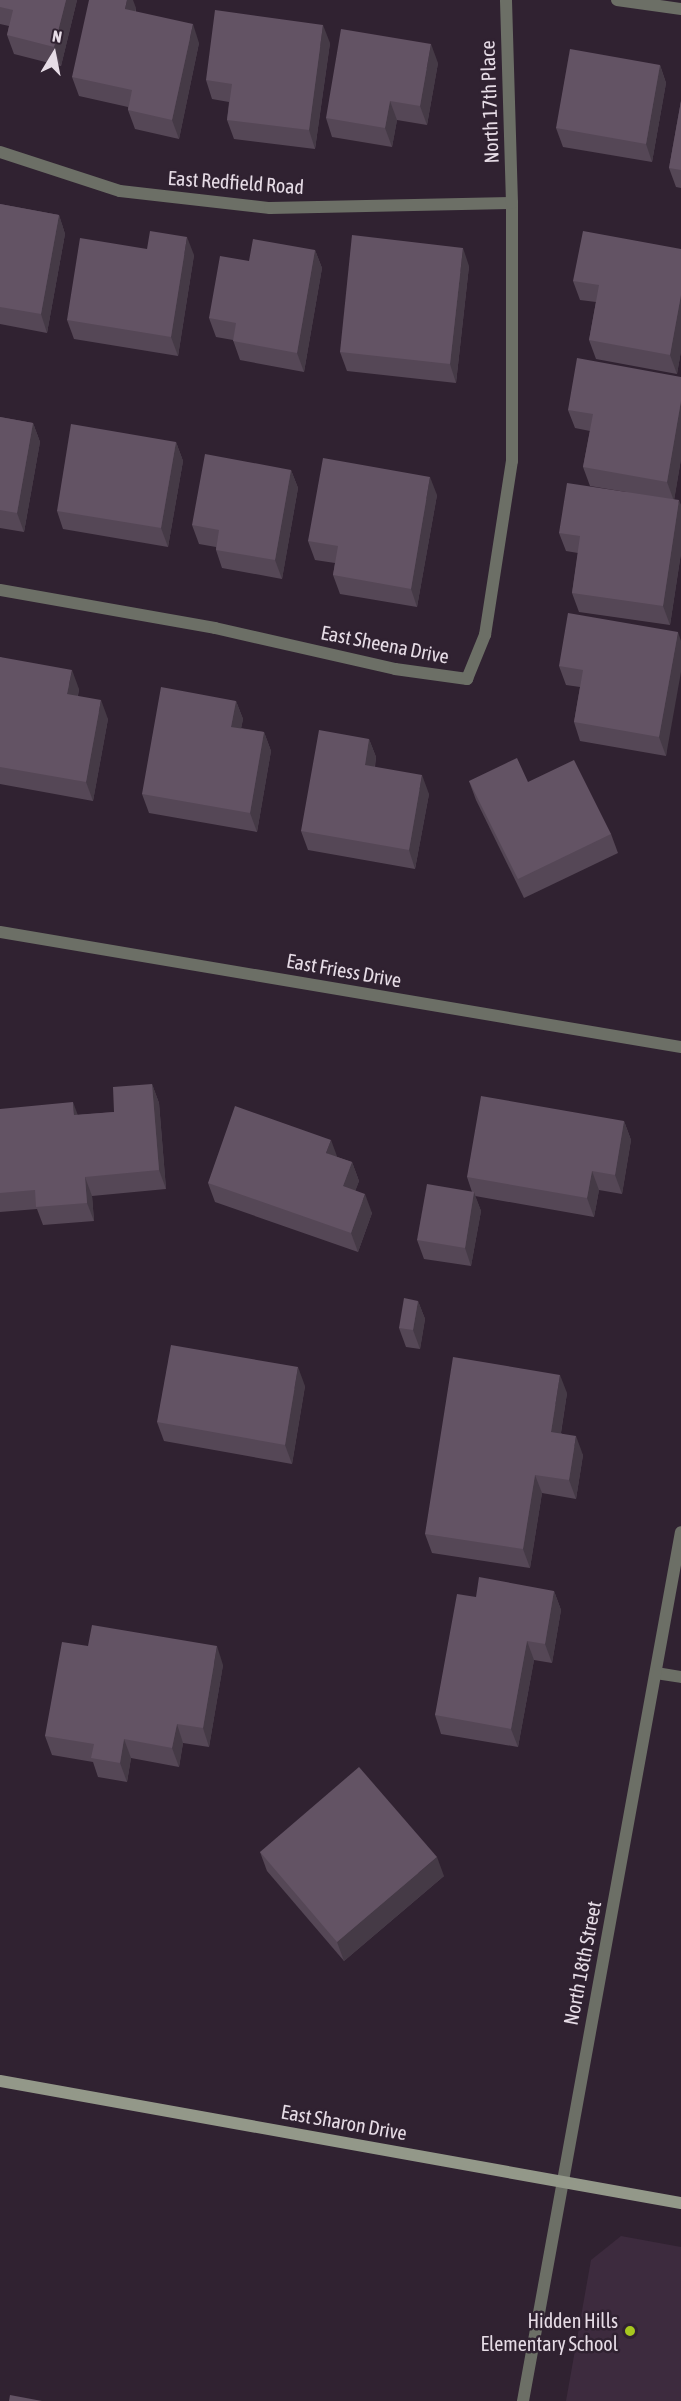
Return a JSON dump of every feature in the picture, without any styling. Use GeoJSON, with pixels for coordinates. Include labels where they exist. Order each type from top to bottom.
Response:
{"type":"FeatureCollection","features":[{"type":"Feature","properties":{"kind":"street","name":"North 17th Place"},"geometry":{"type":"LineString","coordinates":[[506,0],[512,203]]}},
{"type":"Feature","properties":{"kind":"street"},"geometry":{"type":"LineString","coordinates":[[616,0],[681,9]]}},
{"type":"Feature","properties":{"kind":"street","name":"East Redfield Road"},"geometry":{"type":"LineString","coordinates":[[0,152],[120,191],[270,208],[512,203]]}},
{"type":"Feature","properties":{"kind":"street","name":"East Sheena Drive"},"geometry":{"type":"LineString","coordinates":[[0,590],[215,628],[395,669],[467,679],[485,635],[512,461],[512,203]]}},
{"type":"Feature","properties":{"kind":"street","name":"East Friess Drive"},"geometry":{"type":"LineString","coordinates":[[0,932],[681,1047]]}},
{"type":"Feature","properties":{"kind":"street","name":"North 18th Street"},"geometry":{"type":"LineString","coordinates":[[523,2401],[561,2181],[681,1532]]}},
{"type":"Feature","properties":{"kind":"street"},"geometry":{"type":"LineString","coordinates":[[656,1673],[681,1677]]}},
{"type":"Feature","properties":{"kind":"street","name":"East Sharon Drive"},"geometry":{"type":"LineString","coordinates":[[0,2081],[681,2203]]}},
{"type":"Feature","properties":{"kind":"shaded area","name":"Hidden Hills Elementary School"},"geometry":{"type":"Polygon","coordinates":[[[621,2236],[681,2247],[681,2401],[566,2401],[591,2260],[621,2236]]]}},
{"type":"Feature","properties":{"kind":"building"},"geometry":{"type":"Polygon","coordinates":[[[0,0],[66,0],[54,47],[7,35],[13,10],[0,7],[0,0]]]}},
{"type":"Feature","properties":{"kind":"building"},"geometry":{"type":"Polygon","coordinates":[[[89,0],[127,0],[125,9],[193,24],[172,120],[128,110],[132,90],[72,77],[89,0]]]}},
{"type":"Feature","properties":{"kind":"building"},"geometry":{"type":"Polygon","coordinates":[[[215,10],[323,25],[309,130],[227,120],[232,84],[206,80],[215,10]]]}},
{"type":"Feature","properties":{"kind":"building"},"geometry":{"type":"Polygon","coordinates":[[[341,29],[431,44],[420,106],[390,101],[385,128],[326,118],[341,29]]]}},
{"type":"Feature","properties":{"kind":"building"},"geometry":{"type":"Polygon","coordinates":[[[570,49],[660,65],[646,144],[556,128],[570,49]]]}},
{"type":"Feature","properties":{"kind":"building"},"geometry":{"type":"Polygon","coordinates":[[[681,101],[681,170],[669,168],[681,101]]]}},
{"type":"Feature","properties":{"kind":"building"},"geometry":{"type":"Polygon","coordinates":[[[0,204],[59,215],[41,314],[0,307],[0,204]]]}},
{"type":"Feature","properties":{"kind":"building"},"geometry":{"type":"Polygon","coordinates":[[[150,231],[187,237],[171,337],[67,320],[80,238],[147,249],[150,231]]]}},
{"type":"Feature","properties":{"kind":"building"},"geometry":{"type":"Polygon","coordinates":[[[583,231],[681,249],[681,295],[670,355],[589,340],[599,285],[573,281],[583,231]]]}},
{"type":"Feature","properties":{"kind":"building"},"geometry":{"type":"Polygon","coordinates":[[[352,235],[463,248],[450,364],[340,352],[352,235]]]}},
{"type":"Feature","properties":{"kind":"building"},"geometry":{"type":"Polygon","coordinates":[[[253,239],[315,250],[297,353],[233,341],[236,323],[209,318],[220,256],[249,261],[253,239]]]}},
{"type":"Feature","properties":{"kind":"building"},"geometry":{"type":"Polygon","coordinates":[[[577,358],[681,377],[681,401],[667,482],[583,467],[593,414],[568,410],[577,358]]]}},
{"type":"Feature","properties":{"kind":"building"},"geometry":{"type":"Polygon","coordinates":[[[0,417],[33,423],[17,513],[0,510],[0,417]]]}},
{"type":"Feature","properties":{"kind":"building"},"geometry":{"type":"Polygon","coordinates":[[[71,424],[176,442],[161,528],[57,511],[71,424]]]}},
{"type":"Feature","properties":{"kind":"building"},"geometry":{"type":"Polygon","coordinates":[[[205,454],[291,470],[275,560],[216,550],[219,530],[192,525],[205,454]]]}},
{"type":"Feature","properties":{"kind":"building"},"geometry":{"type":"Polygon","coordinates":[[[323,458],[430,477],[411,589],[333,575],[338,546],[308,541],[323,458]]]}},
{"type":"Feature","properties":{"kind":"building"},"geometry":{"type":"Polygon","coordinates":[[[567,483],[679,500],[663,606],[572,593],[580,536],[559,533],[567,483]]]}},
{"type":"Feature","properties":{"kind":"building"},"geometry":{"type":"Polygon","coordinates":[[[568,613],[678,632],[659,737],[574,722],[583,670],[559,666],[568,613]]]}},
{"type":"Feature","properties":{"kind":"building"},"geometry":{"type":"Polygon","coordinates":[[[0,657],[72,670],[67,694],[101,700],[86,782],[0,767],[0,657]]]}},
{"type":"Feature","properties":{"kind":"building"},"geometry":{"type":"Polygon","coordinates":[[[161,687],[236,701],[231,727],[264,732],[250,813],[142,794],[161,687]]]}},
{"type":"Feature","properties":{"kind":"building"},"geometry":{"type":"Polygon","coordinates":[[[319,730],[369,739],[365,765],[422,775],[409,850],[301,831],[319,730]]]}},
{"type":"Feature","properties":{"kind":"building"},"geometry":{"type":"Polygon","coordinates":[[[517,758],[528,782],[574,760],[611,834],[518,879],[469,781],[517,758]]]}},
{"type":"Feature","properties":{"kind":"building"},"geometry":{"type":"Polygon","coordinates":[[[152,1084],[159,1170],[85,1177],[87,1203],[36,1207],[35,1190],[0,1193],[0,1109],[73,1102],[74,1115],[114,1112],[113,1087],[152,1084]]]}},
{"type":"Feature","properties":{"kind":"building"},"geometry":{"type":"Polygon","coordinates":[[[481,1096],[624,1121],[615,1175],[592,1171],[587,1198],[467,1177],[481,1096]]]}},
{"type":"Feature","properties":{"kind":"building"},"geometry":{"type":"Polygon","coordinates":[[[235,1106],[331,1140],[326,1153],[352,1162],[343,1186],[365,1194],[351,1233],[208,1183],[235,1106]]]}},
{"type":"Feature","properties":{"kind":"building"},"geometry":{"type":"Polygon","coordinates":[[[427,1184],[474,1192],[465,1248],[417,1240],[427,1184]]]}},
{"type":"Feature","properties":{"kind":"building"},"geometry":{"type":"Polygon","coordinates":[[[404,1298],[418,1301],[413,1330],[399,1328],[404,1298]]]}},
{"type":"Feature","properties":{"kind":"building"},"geometry":{"type":"Polygon","coordinates":[[[171,1345],[298,1367],[285,1445],[157,1422],[171,1345]]]}},
{"type":"Feature","properties":{"kind":"building"},"geometry":{"type":"Polygon","coordinates":[[[453,1357],[560,1375],[551,1432],[576,1436],[569,1480],[535,1475],[523,1549],[425,1534],[453,1357]]]}},
{"type":"Feature","properties":{"kind":"building"},"geometry":{"type":"Polygon","coordinates":[[[479,1577],[554,1591],[545,1644],[527,1641],[511,1729],[435,1715],[457,1594],[476,1597],[479,1577]]]}},
{"type":"Feature","properties":{"kind":"building"},"geometry":{"type":"Polygon","coordinates":[[[92,1625],[217,1646],[203,1728],[177,1724],[172,1748],[124,1739],[120,1763],[91,1758],[94,1744],[45,1736],[62,1642],[88,1646],[92,1625]]]}},
{"type":"Feature","properties":{"kind":"building"},"geometry":{"type":"Polygon","coordinates":[[[359,1767],[437,1857],[337,1942],[260,1852],[359,1767]]]}},
{"type":"Feature","properties":{"kind":"building"},"geometry":{"type":"Polygon","coordinates":[[[10,2395],[42,2401],[9,2401],[10,2395]]]}},
{"type":"Feature","properties":{"kind":"place","name":"Hidden Hills Elementary School"},"geometry":{"type":"Point","coordinates":[630,2331]}}]}
